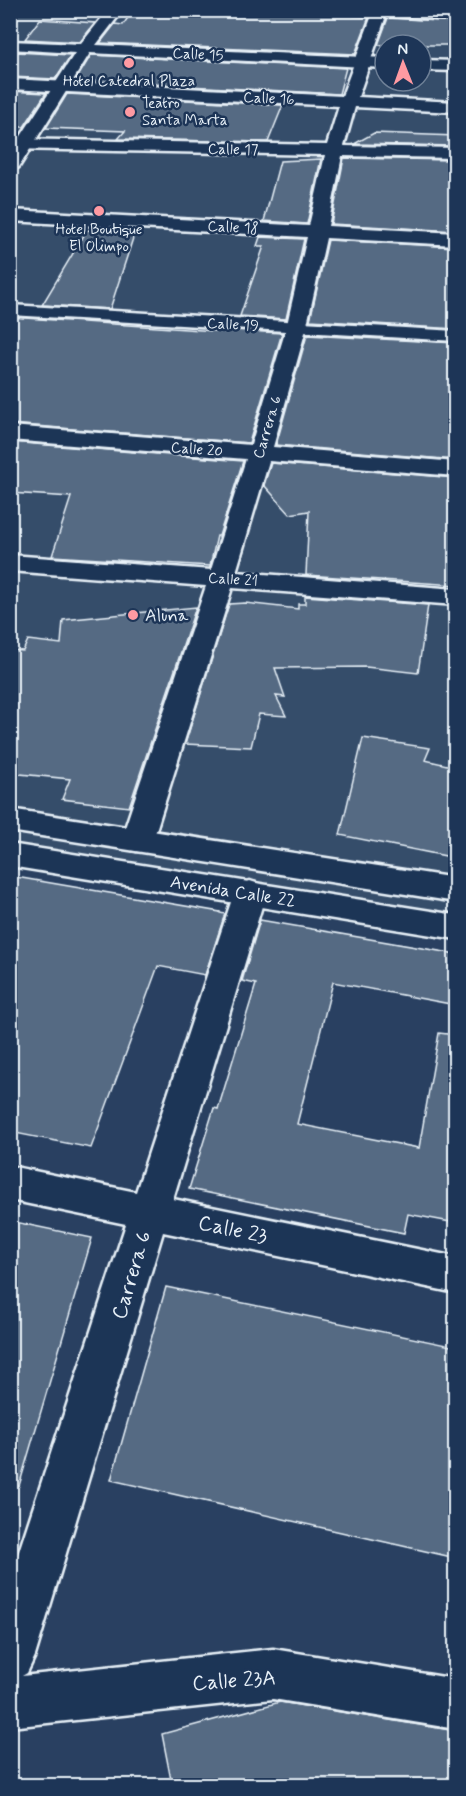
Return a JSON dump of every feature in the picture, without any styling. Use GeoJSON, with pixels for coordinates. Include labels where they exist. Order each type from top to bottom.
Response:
{"type":"FeatureCollection","features":[{"type":"Feature","properties":{"kind":"street"},"geometry":{"type":"LineString","coordinates":[[10,167],[18,144],[85,49],[116,10]]}},
{"type":"Feature","properties":{"kind":"street"},"geometry":{"type":"LineString","coordinates":[[355,10],[456,16]]}},
{"type":"Feature","properties":{"kind":"street","name":"Carrera 6"},"geometry":{"type":"LineString","coordinates":[[137,840],[259,454],[296,327],[319,232],[334,151],[361,62],[381,11]]}},
{"type":"Feature","properties":{"kind":"street","name":"Calle 15"},"geometry":{"type":"LineString","coordinates":[[10,45],[373,62]]}},
{"type":"Feature","properties":{"kind":"street"},"geometry":{"type":"LineString","coordinates":[[433,65],[456,66]]}},
{"type":"Feature","properties":{"kind":"street","name":"Calle 16"},"geometry":{"type":"LineString","coordinates":[[10,84],[456,107]]}},
{"type":"Feature","properties":{"kind":"street","name":"Calle 17"},"geometry":{"type":"LineString","coordinates":[[18,144],[456,153]]}},
{"type":"Feature","properties":{"kind":"street","name":"Calle 18"},"geometry":{"type":"LineString","coordinates":[[10,215],[456,239]]}},
{"type":"Feature","properties":{"kind":"street","name":"Calle 19"},"geometry":{"type":"LineString","coordinates":[[10,310],[456,336]]}},
{"type":"Feature","properties":{"kind":"street","name":"Calle 20"},"geometry":{"type":"LineString","coordinates":[[10,433],[456,469]]}},
{"type":"Feature","properties":{"kind":"street","name":"Calle 21"},"geometry":{"type":"LineString","coordinates":[[10,563],[456,597]]}},
{"type":"Feature","properties":{"kind":"street","name":"Avenida Calle 22"},"geometry":{"type":"LineString","coordinates":[[10,820],[456,890]]}},
{"type":"Feature","properties":{"kind":"street","name":"Avenida Calle 22"},"geometry":{"type":"LineString","coordinates":[[10,855],[456,927]]}},
{"type":"Feature","properties":{"kind":"street","name":"Carrera 6"},"geometry":{"type":"LineString","coordinates":[[10,1656],[250,893]]}},
{"type":"Feature","properties":{"kind":"street","name":"Calle 23"},"geometry":{"type":"LineString","coordinates":[[10,1183],[456,1275]]}},
{"type":"Feature","properties":{"kind":"street","name":"Calle 23A"},"geometry":{"type":"LineString","coordinates":[[10,1702],[273,1674],[456,1704]]}},
{"type":"Feature","properties":{"kind":"shaded area"},"geometry":{"type":"Polygon","coordinates":[[[10,11],[455,11],[455,917],[11,844],[10,11]]]}},
{"type":"Feature","properties":{"kind":"building"},"geometry":{"type":"Polygon","coordinates":[[[133,10],[319,10],[347,12],[355,16],[369,17],[355,54],[100,43],[115,24],[123,25],[133,10]]]}},
{"type":"Feature","properties":{"kind":"building"},"geometry":{"type":"Polygon","coordinates":[[[388,18],[456,22],[456,45],[433,45],[433,33],[382,33],[388,18]]]}},
{"type":"Feature","properties":{"kind":"building"},"geometry":{"type":"Polygon","coordinates":[[[40,19],[95,23],[80,42],[25,39],[40,19]]]}},
{"type":"Feature","properties":{"kind":"building"},"geometry":{"type":"Polygon","coordinates":[[[16,52],[71,55],[55,79],[10,77],[10,59],[16,52]]]}},
{"type":"Feature","properties":{"kind":"building"},"geometry":{"type":"Polygon","coordinates":[[[91,55],[346,68],[339,94],[76,80],[91,55]]]}},
{"type":"Feature","properties":{"kind":"building"},"geometry":{"type":"Polygon","coordinates":[[[10,91],[46,93],[24,127],[10,127],[10,91]]]}},
{"type":"Feature","properties":{"kind":"building"},"geometry":{"type":"Polygon","coordinates":[[[67,94],[283,105],[268,142],[118,139],[125,131],[46,128],[67,94]]]}},
{"type":"Feature","properties":{"kind":"building"},"geometry":{"type":"Polygon","coordinates":[[[374,133],[456,136],[456,146],[354,144],[374,133]]]}},
{"type":"Feature","properties":{"kind":"building"},"geometry":{"type":"Polygon","coordinates":[[[344,158],[456,160],[456,231],[331,224],[344,158]]]}},
{"type":"Feature","properties":{"kind":"building"},"geometry":{"type":"Polygon","coordinates":[[[321,159],[307,224],[264,221],[280,161],[321,159]]]}},
{"type":"Feature","properties":{"kind":"building"},"geometry":{"type":"Polygon","coordinates":[[[87,230],[135,232],[110,309],[42,305],[87,230]]]}},
{"type":"Feature","properties":{"kind":"building"},"geometry":{"type":"Polygon","coordinates":[[[260,237],[304,239],[286,319],[240,316],[264,246],[257,246],[260,237]]]}},
{"type":"Feature","properties":{"kind":"building"},"geometry":{"type":"Polygon","coordinates":[[[328,240],[456,247],[456,329],[310,320],[328,240]]]}},
{"type":"Feature","properties":{"kind":"building"},"geometry":{"type":"Polygon","coordinates":[[[10,317],[215,331],[215,329],[282,333],[249,443],[10,424],[10,317]]]}},
{"type":"Feature","properties":{"kind":"building"},"geometry":{"type":"Polygon","coordinates":[[[307,335],[456,343],[456,460],[276,445],[307,335]]]}},
{"type":"Feature","properties":{"kind":"building"},"geometry":{"type":"Polygon","coordinates":[[[10,442],[243,461],[219,536],[217,536],[210,566],[52,556],[71,497],[10,493],[10,442]]]}},
{"type":"Feature","properties":{"kind":"building"},"geometry":{"type":"Polygon","coordinates":[[[271,463],[456,478],[456,585],[306,575],[309,511],[290,514],[264,485],[271,463]]]}},
{"type":"Feature","properties":{"kind":"building"},"geometry":{"type":"Polygon","coordinates":[[[305,596],[428,605],[418,673],[366,667],[275,668],[285,697],[276,696],[286,716],[259,714],[251,747],[185,744],[229,604],[245,603],[298,609],[298,604],[305,604],[305,596]]]}},
{"type":"Feature","properties":{"kind":"building"},"geometry":{"type":"Polygon","coordinates":[[[196,607],[129,807],[62,799],[70,779],[10,773],[10,650],[23,651],[28,640],[61,644],[63,620],[196,607]]]}},
{"type":"Feature","properties":{"kind":"building"},"geometry":{"type":"Polygon","coordinates":[[[363,738],[430,748],[425,760],[456,767],[456,858],[340,835],[363,738]]]}},
{"type":"Feature","properties":{"kind":"building"},"geometry":{"type":"Polygon","coordinates":[[[10,876],[225,914],[205,975],[158,966],[91,1148],[10,1132],[10,876]]]}},
{"type":"Feature","properties":{"kind":"building"},"geometry":{"type":"Polygon","coordinates":[[[260,920],[456,954],[456,1005],[333,982],[297,1124],[419,1148],[439,1033],[456,1035],[456,1223],[408,1214],[404,1233],[189,1189],[214,1108],[218,1109],[256,984],[242,981],[260,920]]]}},
{"type":"Feature","properties":{"kind":"building"},"geometry":{"type":"Polygon","coordinates":[[[10,1221],[92,1238],[19,1486],[10,1485],[10,1221]]]}},
{"type":"Feature","properties":{"kind":"building"},"geometry":{"type":"Polygon","coordinates":[[[166,1287],[456,1347],[456,1558],[111,1480],[166,1287]]]}},
{"type":"Feature","properties":{"kind":"building"},"geometry":{"type":"Polygon","coordinates":[[[280,1702],[456,1731],[456,1785],[172,1785],[162,1734],[280,1702]]]}},
{"type":"Feature","properties":{"kind":"place","name":"Hotel Catedral Plaza"},"geometry":{"type":"Point","coordinates":[129,63]}},
{"type":"Feature","properties":{"kind":"place","name":"Teatro Santa Marta"},"geometry":{"type":"Point","coordinates":[130,112]}},
{"type":"Feature","properties":{"kind":"place","name":"Hotel Boutique El Olimpo"},"geometry":{"type":"Point","coordinates":[99,211]}},
{"type":"Feature","properties":{"kind":"place","name":"Aluna"},"geometry":{"type":"Point","coordinates":[133,615]}}]}
